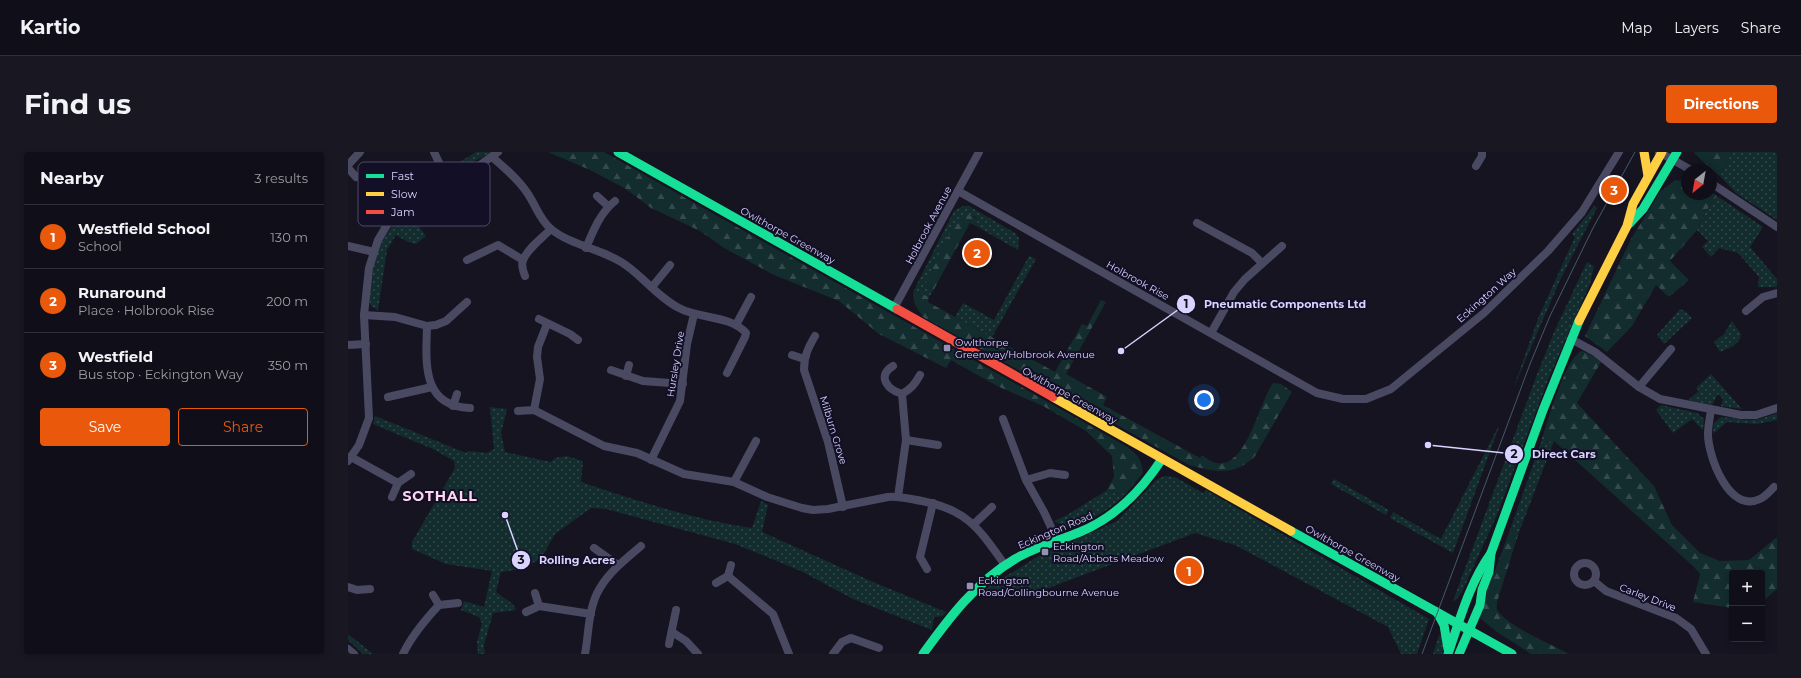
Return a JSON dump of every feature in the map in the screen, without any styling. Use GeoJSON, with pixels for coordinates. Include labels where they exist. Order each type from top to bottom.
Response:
{"type":"FeatureCollection","features":[{"type":"Feature","properties":{"kind":"street"},"geometry":{"type":"LineString","coordinates":[[348,165],[360,152]]}},
{"type":"Feature","properties":{"kind":"street"},"geometry":{"type":"LineString","coordinates":[[434,152],[439,162]]}},
{"type":"Feature","properties":{"kind":"street","name":"Owlthorpe Greenway"},"geometry":{"type":"LineString","coordinates":[[618,152],[1162,459],[1437,612],[1449,618],[1460,619]]}},
{"type":"Feature","properties":{"kind":"street","name":"Holbrook Avenue"},"geometry":{"type":"LineString","coordinates":[[894,308],[979,152]]}},
{"type":"Feature","properties":{"kind":"street"},"geometry":{"type":"LineString","coordinates":[[1476,166],[1482,156],[1482,152]]}},
{"type":"Feature","properties":{"kind":"street","name":"Eckington Way"},"geometry":{"type":"LineString","coordinates":[[1329,397],[1366,399],[1391,389],[1473,322],[1537,262],[1565,232],[1582,212],[1619,152]]}},
{"type":"Feature","properties":{"kind":"street"},"geometry":{"type":"LineString","coordinates":[[1644,152],[1648,176]]}},
{"type":"Feature","properties":{"kind":"street"},"geometry":{"type":"LineString","coordinates":[[1460,619],[1476,602],[1482,590],[1489,572],[1491,553],[1543,410],[1571,339],[1595,287],[1627,226],[1633,204],[1661,152],[1675,156],[1684,164]]}},
{"type":"Feature","properties":{"kind":"street"},"geometry":{"type":"LineString","coordinates":[[484,162],[495,154],[521,185],[544,222],[551,229],[586,248],[617,259],[628,266],[670,304],[694,314],[736,325],[746,333],[727,373]]}},
{"type":"Feature","properties":{"kind":"street"},"geometry":{"type":"LineString","coordinates":[[1627,226],[1643,209],[1675,156]]}},
{"type":"Feature","properties":{"kind":"street"},"geometry":{"type":"LineString","coordinates":[[348,168],[356,177]]}},
{"type":"Feature","properties":{"kind":"street"},"geometry":{"type":"LineString","coordinates":[[1717,187],[1777,227]]}},
{"type":"Feature","properties":{"kind":"street","name":"Holbrook Rise"},"geometry":{"type":"LineString","coordinates":[[958,191],[1299,384],[1329,397]]}},
{"type":"Feature","properties":{"kind":"street"},"geometry":{"type":"LineString","coordinates":[[586,248],[595,226],[611,204],[598,196]]}},
{"type":"Feature","properties":{"kind":"street"},"geometry":{"type":"LineString","coordinates":[[1197,223],[1252,253],[1262,263]]}},
{"type":"Feature","properties":{"kind":"street"},"geometry":{"type":"LineString","coordinates":[[387,226],[374,252],[366,286],[364,316],[369,418],[364,434],[350,459],[398,483]]}},
{"type":"Feature","properties":{"kind":"street"},"geometry":{"type":"LineString","coordinates":[[525,276],[522,267],[523,260],[536,243],[551,229]]}},
{"type":"Feature","properties":{"kind":"street"},"geometry":{"type":"LineString","coordinates":[[466,260],[498,245],[523,260]]}},
{"type":"Feature","properties":{"kind":"street"},"geometry":{"type":"LineString","coordinates":[[348,246],[374,252]]}},
{"type":"Feature","properties":{"kind":"street"},"geometry":{"type":"LineString","coordinates":[[1211,333],[1234,292],[1262,263],[1282,246]]}},
{"type":"Feature","properties":{"kind":"street"},"geometry":{"type":"LineString","coordinates":[[652,287],[670,265]]}},
{"type":"Feature","properties":{"kind":"street"},"geometry":{"type":"LineString","coordinates":[[1746,311],[1763,297],[1777,293]]}},
{"type":"Feature","properties":{"kind":"street"},"geometry":{"type":"LineString","coordinates":[[736,325],[751,297]]}},
{"type":"Feature","properties":{"kind":"street"},"geometry":{"type":"LineString","coordinates":[[364,316],[395,317],[427,326],[436,325],[446,321],[467,302]]}},
{"type":"Feature","properties":{"kind":"street","name":"Hursley Drive"},"geometry":{"type":"LineString","coordinates":[[651,460],[674,416],[680,401],[686,351],[694,314]]}},
{"type":"Feature","properties":{"kind":"street"},"geometry":{"type":"LineString","coordinates":[[539,319],[570,334],[578,340]]}},
{"type":"Feature","properties":{"kind":"street"},"geometry":{"type":"LineString","coordinates":[[534,410],[540,379],[537,357],[538,347],[547,324]]}},
{"type":"Feature","properties":{"kind":"street"},"geometry":{"type":"LineString","coordinates":[[427,326],[428,375],[432,387],[437,396],[445,402],[453,406],[470,408]]}},
{"type":"Feature","properties":{"kind":"street"},"geometry":{"type":"LineString","coordinates":[[792,355],[804,359],[815,336]]}},
{"type":"Feature","properties":{"kind":"street"},"geometry":{"type":"LineString","coordinates":[[1571,339],[1595,352],[1639,387],[1660,399],[1711,410],[1741,414],[1756,415],[1777,408]]}},
{"type":"Feature","properties":{"kind":"street"},"geometry":{"type":"LineString","coordinates":[[348,345],[366,344]]}},
{"type":"Feature","properties":{"kind":"street"},"geometry":{"type":"LineString","coordinates":[[1639,387],[1671,349]]}},
{"type":"Feature","properties":{"kind":"street","name":"Milburn Grove"},"geometry":{"type":"LineString","coordinates":[[804,359],[804,370],[828,442],[844,507]]}},
{"type":"Feature","properties":{"kind":"street"},"geometry":{"type":"LineString","coordinates":[[626,376],[629,365]]}},
{"type":"Feature","properties":{"kind":"street"},"geometry":{"type":"LineString","coordinates":[[893,366],[889,368],[885,374],[885,380],[887,386],[902,394]]}},
{"type":"Feature","properties":{"kind":"street"},"geometry":{"type":"LineString","coordinates":[[611,370],[643,381],[683,384]]}},
{"type":"Feature","properties":{"kind":"street"},"geometry":{"type":"LineString","coordinates":[[902,394],[912,387],[920,374]]}},
{"type":"Feature","properties":{"kind":"street"},"geometry":{"type":"LineString","coordinates":[[388,397],[432,387]]}},
{"type":"Feature","properties":{"kind":"street"},"geometry":{"type":"LineString","coordinates":[[453,406],[457,394]]}},
{"type":"Feature","properties":{"kind":"street"},"geometry":{"type":"LineString","coordinates":[[898,496],[906,440],[902,394]]}},
{"type":"Feature","properties":{"kind":"street"},"geometry":{"type":"LineString","coordinates":[[518,411],[534,410],[604,446],[637,453],[684,474],[734,482],[767,497],[802,508],[813,510],[844,507],[898,496],[933,503],[955,511],[974,524],[1005,565]]}},
{"type":"Feature","properties":{"kind":"street"},"geometry":{"type":"LineString","coordinates":[[1711,410],[1708,430],[1709,441],[1720,477],[1729,491],[1742,500],[1753,501],[1760,499],[1774,487]]}},
{"type":"Feature","properties":{"kind":"street"},"geometry":{"type":"LineString","coordinates":[[1003,419],[1026,480],[1044,512],[1057,540]]}},
{"type":"Feature","properties":{"kind":"street"},"geometry":{"type":"LineString","coordinates":[[906,440],[938,445]]}},
{"type":"Feature","properties":{"kind":"street"},"geometry":{"type":"LineString","coordinates":[[734,482],[756,441]]}},
{"type":"Feature","properties":{"kind":"street","name":"Eckington Road"},"geometry":{"type":"LineString","coordinates":[[923,654],[967,598],[988,578],[1005,565],[1031,550],[1100,522],[1113,514],[1139,490],[1162,459]]}},
{"type":"Feature","properties":{"kind":"street"},"geometry":{"type":"LineString","coordinates":[[1026,480],[1050,473],[1065,475]]}},
{"type":"Feature","properties":{"kind":"street"},"geometry":{"type":"LineString","coordinates":[[392,497],[398,483],[412,474]]}},
{"type":"Feature","properties":{"kind":"street"},"geometry":{"type":"LineString","coordinates":[[927,569],[920,557],[933,503]]}},
{"type":"Feature","properties":{"kind":"street"},"geometry":{"type":"LineString","coordinates":[[974,524],[992,507]]}},
{"type":"Feature","properties":{"kind":"street"},"geometry":{"type":"LineString","coordinates":[[585,654],[591,614],[600,588],[618,565],[641,546]]}},
{"type":"Feature","properties":{"kind":"street"},"geometry":{"type":"LineString","coordinates":[[594,548],[618,565]]}},
{"type":"Feature","properties":{"kind":"street"},"geometry":{"type":"LineString","coordinates":[[1448,654],[1480,567],[1491,553]]}},
{"type":"Feature","properties":{"kind":"street"},"geometry":{"type":"LineString","coordinates":[[716,583],[728,576],[731,565]]}},
{"type":"Feature","properties":{"kind":"street"},"geometry":{"type":"LineString","coordinates":[[728,576],[773,614],[789,654]]}},
{"type":"Feature","properties":{"kind":"street","name":"Carley Drive"},"geometry":{"type":"LineString","coordinates":[[1594,581],[1606,591],[1676,618],[1691,629],[1706,654]]}},
{"type":"Feature","properties":{"kind":"street"},"geometry":{"type":"LineString","coordinates":[[348,587],[357,590],[370,589]]}},
{"type":"Feature","properties":{"kind":"street"},"geometry":{"type":"LineString","coordinates":[[1459,654],[1480,604],[1482,590]]}},
{"type":"Feature","properties":{"kind":"street"},"geometry":{"type":"LineString","coordinates":[[535,593],[539,606]]}},
{"type":"Feature","properties":{"kind":"street"},"geometry":{"type":"LineString","coordinates":[[433,595],[439,605]]}},
{"type":"Feature","properties":{"kind":"street"},"geometry":{"type":"LineString","coordinates":[[403,654],[411,638],[423,622],[439,605],[458,603]]}},
{"type":"Feature","properties":{"kind":"street"},"geometry":{"type":"LineString","coordinates":[[526,612],[539,606],[591,614]]}},
{"type":"Feature","properties":{"kind":"street"},"geometry":{"type":"LineString","coordinates":[[669,644],[676,610]]}},
{"type":"Feature","properties":{"kind":"street"},"geometry":{"type":"LineString","coordinates":[[1437,612],[1442,618],[1446,631],[1448,654]]}},
{"type":"Feature","properties":{"kind":"street"},"geometry":{"type":"LineString","coordinates":[[1460,619],[1470,629],[1512,654]]}},
{"type":"Feature","properties":{"kind":"street"},"geometry":{"type":"LineString","coordinates":[[672,632],[686,641],[698,654]]}},
{"type":"Feature","properties":{"kind":"street"},"geometry":{"type":"LineString","coordinates":[[833,654],[842,642],[851,638],[880,648]]}},
{"type":"Feature","properties":{"kind":"street"},"geometry":{"type":"LineString","coordinates":[[348,649],[354,654]]}},
{"type":"Feature","properties":{"kind":"green space"},"geometry":{"type":"Polygon","coordinates":[[[476,152],[492,152],[473,162],[460,162],[476,152]]]}},
{"type":"Feature","properties":{"kind":"green space"},"geometry":{"type":"Polygon","coordinates":[[[548,152],[604,152],[1122,444],[1135,453],[1138,457],[1143,473],[1125,495],[1106,491],[1114,477],[1112,456],[1086,431],[1043,406],[997,386],[951,360],[946,368],[879,334],[839,301],[774,275],[724,248],[700,231],[651,208],[626,189],[590,170],[548,152]]]}},
{"type":"Feature","properties":{"kind":"green space"},"geometry":{"type":"Polygon","coordinates":[[[1694,152],[1732,152],[1720,176],[1717,174],[1717,164],[1706,164],[1694,152]]]}},
{"type":"Feature","properties":{"kind":"green space"},"geometry":{"type":"Polygon","coordinates":[[[1732,152],[1777,152],[1777,220],[1736,193],[1720,176],[1732,152]]]}},
{"type":"Feature","properties":{"kind":"green space"},"geometry":{"type":"Polygon","coordinates":[[[1675,180],[1681,180],[1681,200],[1714,200],[1705,212],[1697,230],[1670,261],[1689,280],[1669,297],[1656,285],[1632,326],[1607,352],[1585,336],[1631,239],[1660,192],[1675,180]]]}},
{"type":"Feature","properties":{"kind":"green space"},"geometry":{"type":"Polygon","coordinates":[[[1717,196],[1763,227],[1750,247],[1777,279],[1777,287],[1758,287],[1759,277],[1738,253],[1719,248],[1711,257],[1702,247],[1708,241],[1697,230],[1705,212],[1714,200],[1717,200],[1717,196]]]}},
{"type":"Feature","properties":{"kind":"green space"},"geometry":{"type":"Polygon","coordinates":[[[963,206],[969,206],[1015,233],[1019,238],[1018,250],[976,226],[978,219],[974,216],[954,230],[947,238],[925,285],[933,291],[929,297],[914,290],[954,211],[963,206]]]}},
{"type":"Feature","properties":{"kind":"green space"},"geometry":{"type":"Polygon","coordinates":[[[1594,206],[1597,208],[1561,278],[1513,389],[1539,316],[1575,237],[1572,234],[1594,206]]]}},
{"type":"Feature","properties":{"kind":"green space"},"geometry":{"type":"Polygon","coordinates":[[[967,214],[978,219],[976,226],[970,223],[933,291],[925,285],[948,236],[954,227],[967,214]]]}},
{"type":"Feature","properties":{"kind":"green space"},"geometry":{"type":"Polygon","coordinates":[[[419,226],[426,236],[416,244],[408,242],[396,235],[387,250],[378,310],[372,307],[370,302],[369,294],[371,276],[381,243],[391,227],[419,226]]]}},
{"type":"Feature","properties":{"kind":"green space"},"geometry":{"type":"Polygon","coordinates":[[[1029,256],[1036,259],[992,337],[955,317],[963,303],[994,320],[1029,256]]]}},
{"type":"Feature","properties":{"kind":"green space"},"geometry":{"type":"Polygon","coordinates":[[[1587,262],[1594,266],[1590,284],[1548,380],[1497,515],[1462,592],[1456,600],[1453,601],[1536,377],[1554,332],[1587,262]]]}},
{"type":"Feature","properties":{"kind":"green space"},"geometry":{"type":"Polygon","coordinates":[[[914,290],[929,297],[928,302],[1055,372],[1082,324],[1087,326],[1101,300],[1106,302],[1066,374],[1107,397],[1103,405],[1200,458],[1202,455],[1210,461],[1216,463],[1227,462],[1236,456],[1244,445],[1273,383],[1281,384],[1292,392],[1255,456],[1247,463],[1232,470],[1207,470],[1189,465],[923,317],[913,298],[914,290]]]}},
{"type":"Feature","properties":{"kind":"green space"},"geometry":{"type":"Polygon","coordinates":[[[1680,309],[1692,318],[1664,344],[1657,335],[1680,309]]]}},
{"type":"Feature","properties":{"kind":"green space"},"geometry":{"type":"Polygon","coordinates":[[[1732,321],[1741,334],[1739,341],[1734,346],[1720,352],[1714,342],[1724,334],[1732,321]]]}},
{"type":"Feature","properties":{"kind":"green space"},"geometry":{"type":"Polygon","coordinates":[[[1581,351],[1588,353],[1601,362],[1577,403],[1654,486],[1672,525],[1700,553],[1720,561],[1749,560],[1777,537],[1777,589],[1765,599],[1765,570],[1729,570],[1729,608],[1693,602],[1700,574],[1694,567],[1554,441],[1541,442],[1557,392],[1569,366],[1581,351]]]}},
{"type":"Feature","properties":{"kind":"green space"},"geometry":{"type":"Polygon","coordinates":[[[1711,374],[1742,409],[1721,406],[1723,399],[1718,394],[1712,405],[1688,400],[1699,391],[1696,388],[1711,374]]]}},
{"type":"Feature","properties":{"kind":"green space"},"geometry":{"type":"Polygon","coordinates":[[[1661,405],[1697,413],[1704,419],[1703,430],[1692,419],[1673,433],[1656,410],[1661,405]]]}},
{"type":"Feature","properties":{"kind":"green space"},"geometry":{"type":"Polygon","coordinates":[[[490,407],[507,409],[501,433],[505,452],[551,462],[555,458],[567,456],[583,461],[581,482],[665,509],[708,520],[752,528],[761,501],[768,505],[762,532],[873,582],[946,612],[943,616],[934,617],[932,630],[853,599],[801,571],[735,544],[606,509],[591,508],[555,534],[543,555],[537,561],[516,570],[501,572],[496,592],[513,604],[516,610],[493,613],[484,645],[485,654],[478,654],[477,642],[482,623],[479,617],[461,610],[464,601],[484,607],[492,571],[446,564],[412,549],[412,542],[455,468],[454,461],[435,450],[373,424],[375,416],[466,453],[468,451],[487,453],[494,449],[490,407]]]}},
{"type":"Feature","properties":{"kind":"green space"},"geometry":{"type":"Polygon","coordinates":[[[1777,413],[1777,420],[1757,424],[1727,422],[1713,434],[1714,423],[1721,417],[1748,420],[1760,419],[1777,413]]]}},
{"type":"Feature","properties":{"kind":"green space"},"geometry":{"type":"Polygon","coordinates":[[[1498,427],[1453,553],[1390,518],[1393,512],[1441,539],[1498,427]]]}},
{"type":"Feature","properties":{"kind":"green space"},"geometry":{"type":"Polygon","coordinates":[[[1554,441],[1518,535],[1510,530],[1541,442],[1554,441]]]}},
{"type":"Feature","properties":{"kind":"green space"},"geometry":{"type":"Polygon","coordinates":[[[1165,476],[1175,477],[1203,493],[1206,490],[1429,619],[1417,654],[1401,654],[1388,627],[1235,545],[1195,533],[1027,596],[1024,589],[992,592],[982,591],[1037,557],[1117,521],[1156,480],[1165,476]]]}},
{"type":"Feature","properties":{"kind":"green space"},"geometry":{"type":"Polygon","coordinates":[[[1334,479],[1389,510],[1386,515],[1331,484],[1334,479]]]}},
{"type":"Feature","properties":{"kind":"green space"},"geometry":{"type":"Polygon","coordinates":[[[1106,491],[1125,495],[1105,511],[1091,519],[1067,528],[1054,521],[1067,515],[1106,491]]]}},
{"type":"Feature","properties":{"kind":"green space"},"geometry":{"type":"Polygon","coordinates":[[[1510,530],[1518,535],[1497,602],[1497,610],[1511,623],[1569,654],[1531,654],[1497,632],[1480,618],[1480,610],[1510,530]]]}},
{"type":"Feature","properties":{"kind":"green space"},"geometry":{"type":"Polygon","coordinates":[[[348,634],[373,654],[363,654],[348,640],[348,634]]]}},
{"type":"Feature","properties":{"kind":"green space"},"geometry":{"type":"Polygon","coordinates":[[[1443,634],[1442,654],[1433,654],[1439,635],[1443,634]]]}},
{"type":"Feature","properties":{"kind":"tram line"},"geometry":{"type":"LineString","coordinates":[[1422,654],[1530,364],[1550,316],[1593,228],[1635,152]]}},
{"type":"Feature","properties":{"kind":"traffic: fast"},"geometry":{"type":"LineString","coordinates":[[618,152],[897,309]]}},
{"type":"Feature","properties":{"kind":"traffic: fast"},"geometry":{"type":"LineString","coordinates":[[1629,224],[1643,209],[1677,152]]}},
{"type":"Feature","properties":{"kind":"traffic: fast"},"geometry":{"type":"LineString","coordinates":[[1459,654],[1480,605],[1482,590],[1489,572],[1491,553],[1543,410],[1579,321]]}},
{"type":"Feature","properties":{"kind":"traffic: fast"},"geometry":{"type":"LineString","coordinates":[[923,654],[953,614],[988,578],[1015,559],[1080,532],[1105,519],[1127,502],[1154,471],[1162,459]]}},
{"type":"Feature","properties":{"kind":"traffic: fast"},"geometry":{"type":"LineString","coordinates":[[1291,531],[1512,654]]}},
{"type":"Feature","properties":{"kind":"traffic: fast"},"geometry":{"type":"LineString","coordinates":[[1448,654],[1471,589],[1491,553]]}},
{"type":"Feature","properties":{"kind":"traffic: fast"},"geometry":{"type":"LineString","coordinates":[[1437,612],[1444,625],[1448,649]]}},
{"type":"Feature","properties":{"kind":"traffic: slow"},"geometry":{"type":"LineString","coordinates":[[1644,152],[1648,176]]}},
{"type":"Feature","properties":{"kind":"traffic: slow"},"geometry":{"type":"LineString","coordinates":[[1579,321],[1627,226],[1633,204],[1662,152]]}},
{"type":"Feature","properties":{"kind":"traffic: slow"},"geometry":{"type":"LineString","coordinates":[[1053,397],[1291,531]]}},
{"type":"Feature","properties":{"kind":"traffic: jam"},"geometry":{"type":"LineString","coordinates":[[897,309],[1053,397]]}},
{"type":"Feature","properties":{"kind":"place","name":"Westfield"},"geometry":{"type":"Point","coordinates":[1614,190]}},
{"type":"Feature","properties":{"kind":"place","name":"Runaround"},"geometry":{"type":"Point","coordinates":[977,253]}},
{"type":"Feature","properties":{"kind":"place","name":"Owlthorpe Greenway/Holbrook Avenue"},"geometry":{"type":"Point","coordinates":[947,348]}},
{"type":"Feature","properties":{"kind":"place","name":"Pneumatic Components Ltd"},"geometry":{"type":"Point","coordinates":[1121,351]}},
{"type":"Feature","properties":{"kind":"place","name":"Direct Cars"},"geometry":{"type":"Point","coordinates":[1428,445]}},
{"type":"Feature","properties":{"kind":"place","name":"Rolling Acres"},"geometry":{"type":"Point","coordinates":[505,515]}},
{"type":"Feature","properties":{"kind":"place","name":"Eckington Road/Abbots Meadow"},"geometry":{"type":"Point","coordinates":[1045,552]}},
{"type":"Feature","properties":{"kind":"place","name":"Westfield School"},"geometry":{"type":"Point","coordinates":[1189,571]}},
{"type":"Feature","properties":{"kind":"place","name":"Eckington Road/Collingbourne Avenue"},"geometry":{"type":"Point","coordinates":[970,586]}},
{"type":"Feature","properties":{"kind":"district","name":"SOTHALL"},"geometry":{"type":"Point","coordinates":[440,496]}}]}
